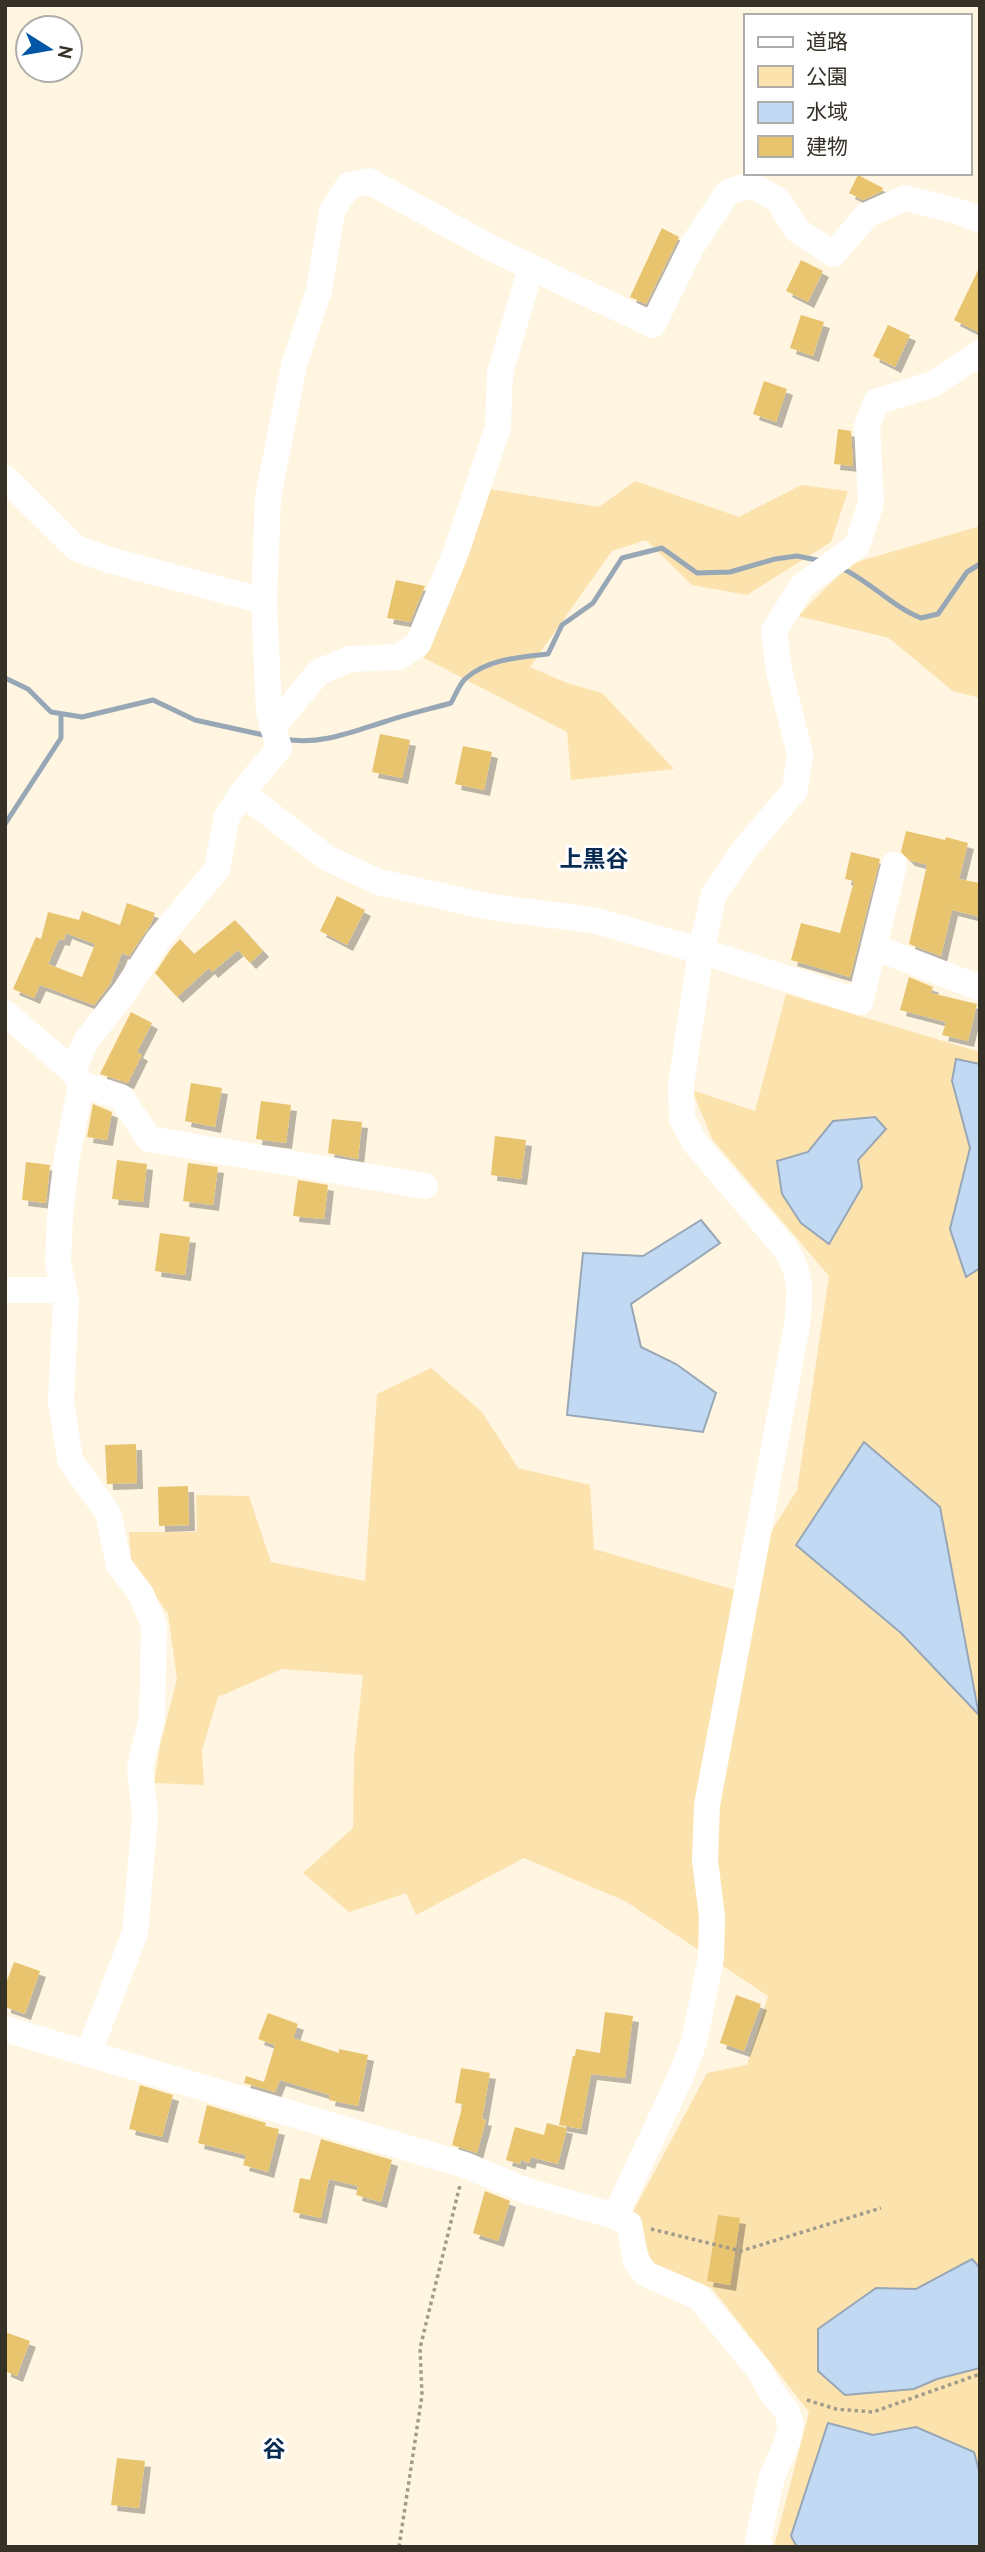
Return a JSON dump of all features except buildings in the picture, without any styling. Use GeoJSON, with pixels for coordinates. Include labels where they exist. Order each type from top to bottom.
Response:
{"type":"FeatureCollection","features":[{"type":"Feature","properties":{"kind":"street"},"geometry":{"type":"LineString","coordinates":[[88,2054],[135,1933],[145,1816],[140,1767],[152,1718],[155,1625],[141,1594],[119,1565],[108,1513],[70,1460],[61,1401],[66,1298],[58,1263],[60,1216],[77,1077],[86,1041],[125,991],[158,940],[217,869],[227,816],[279,748],[269,712],[264,601],[268,497],[293,365],[319,290],[332,211],[348,186],[369,181],[531,268],[653,325],[692,246],[728,191],[751,185],[778,200],[797,230],[833,254],[867,215],[905,198],[957,211],[980,220]]}},
{"type":"Feature","properties":{"kind":"street"},"geometry":{"type":"LineString","coordinates":[[274,727],[319,672],[351,659],[399,657],[418,644],[456,552],[498,427],[500,373],[531,268]]}},
{"type":"Feature","properties":{"kind":"street"},"geometry":{"type":"LineString","coordinates":[[760,2547],[758,2539],[772,2477],[787,2442],[791,2424],[786,2410],[769,2390],[760,2371],[699,2297],[646,2274],[636,2261],[622,2220],[694,2042],[711,1958],[712,1917],[705,1860],[707,1805],[797,1325],[800,1289],[796,1265],[785,1248],[695,1143],[682,1119],[681,1085],[701,951],[714,894],[745,849],[795,790],[800,754],[779,671],[774,631],[803,584],[857,546],[871,503],[867,426],[876,402],[933,384],[980,353]]}},
{"type":"Feature","properties":{"kind":"street"},"geometry":{"type":"LineString","coordinates":[[5,478],[76,548],[109,560],[264,601]]}},
{"type":"Feature","properties":{"kind":"street"},"geometry":{"type":"LineString","coordinates":[[242,793],[327,858],[379,882],[491,907],[593,920],[860,1002],[894,865]]}},
{"type":"Feature","properties":{"kind":"street"},"geometry":{"type":"LineString","coordinates":[[874,947],[980,988]]}},
{"type":"Feature","properties":{"kind":"street"},"geometry":{"type":"LineString","coordinates":[[5,1013],[77,1077],[121,1097],[149,1139],[425,1186]]}},
{"type":"Feature","properties":{"kind":"street"},"geometry":{"type":"LineString","coordinates":[[5,1290],[64,1290]]}},
{"type":"Feature","properties":{"kind":"street"},"geometry":{"type":"LineString","coordinates":[[5,2029],[464,2165],[527,2191],[622,2220]]}},
{"type":"Feature","properties":{"kind":"path"},"geometry":{"type":"LineString","coordinates":[[399,2547],[422,2395],[419,2348],[464,2165]]}},
{"type":"Feature","properties":{"kind":"path"},"geometry":{"type":"LineString","coordinates":[[622,2220],[741,2251],[881,2208]]}},
{"type":"Feature","properties":{"kind":"path"},"geometry":{"type":"LineString","coordinates":[[804,2400],[836,2409],[873,2412],[980,2374]]}},
{"type":"Feature","properties":{"kind":"green space"},"geometry":{"type":"Polygon","coordinates":[[[635,481],[739,517],[801,485],[848,491],[831,542],[747,595],[692,585],[646,540],[612,551],[530,667],[567,683],[602,693],[674,769],[571,780],[567,732],[424,658],[490,489],[599,507],[635,481]]]}},
{"type":"Feature","properties":{"kind":"green space"},"geometry":{"type":"Polygon","coordinates":[[[980,526],[980,698],[953,691],[889,638],[798,616],[850,564],[980,526]]]}},
{"type":"Feature","properties":{"kind":"green space"},"geometry":{"type":"Polygon","coordinates":[[[786,994],[980,1052],[980,2547],[774,2547],[809,2412],[712,2288],[655,2270],[633,2212],[707,2073],[747,2065],[768,1996],[625,1901],[524,1858],[416,1915],[406,1893],[349,1912],[303,1873],[353,1828],[354,1757],[363,1675],[282,1669],[218,1697],[202,1750],[204,1785],[154,1783],[160,1746],[177,1679],[168,1614],[131,1561],[129,1532],[197,1532],[196,1495],[249,1496],[271,1562],[365,1581],[377,1394],[431,1368],[482,1412],[518,1468],[590,1485],[594,1549],[735,1590],[797,1490],[829,1276],[712,1139],[692,1090],[755,1111],[786,994]]]}},
{"type":"Feature","properties":{"kind":"water"},"geometry":{"type":"Polygon","coordinates":[[[956,1059],[980,1064],[980,1268],[966,1277],[950,1229],[970,1148],[952,1081],[956,1059]]]}},
{"type":"Feature","properties":{"kind":"water"},"geometry":{"type":"Polygon","coordinates":[[[875,1117],[886,1129],[858,1160],[862,1187],[829,1244],[801,1223],[782,1194],[777,1161],[808,1152],[833,1121],[875,1117]]]}},
{"type":"Feature","properties":{"kind":"water"},"geometry":{"type":"Polygon","coordinates":[[[701,1220],[720,1243],[631,1304],[641,1347],[676,1364],[716,1393],[703,1432],[567,1415],[583,1253],[643,1256],[701,1220]]]}},
{"type":"Feature","properties":{"kind":"water"},"geometry":{"type":"Polygon","coordinates":[[[864,1442],[940,1507],[979,1715],[901,1633],[796,1545],[864,1442]]]}},
{"type":"Feature","properties":{"kind":"water"},"geometry":{"type":"Polygon","coordinates":[[[972,2259],[980,2268],[980,2368],[937,2379],[914,2389],[845,2395],[818,2371],[818,2329],[876,2288],[916,2289],[972,2259]]]}},
{"type":"Feature","properties":{"kind":"water"},"geometry":{"type":"Polygon","coordinates":[[[828,2423],[873,2435],[916,2427],[974,2452],[980,2474],[980,2547],[797,2547],[791,2536],[828,2423]]]}},
{"type":"Feature","properties":{"kind":"waterway"},"geometry":{"type":"LineString","coordinates":[[284,739],[324,739],[451,703],[465,679],[483,667],[504,660],[548,654],[562,625],[593,603],[622,558],[662,548],[697,573],[730,572],[775,559],[797,556],[822,561]]}},
{"type":"Feature","properties":{"kind":"waterway"},"geometry":{"type":"LineString","coordinates":[[841,568],[921,618],[938,614],[967,572],[980,564]]}},
{"type":"Feature","properties":{"kind":"waterway"},"geometry":{"type":"LineString","coordinates":[[5,678],[28,689],[51,712],[82,717],[153,700],[195,720],[268,736]]}},
{"type":"Feature","properties":{"kind":"waterway"},"geometry":{"type":"LineString","coordinates":[[5,824],[61,738],[61,714]]}},
{"type":"Feature","properties":{"kind":"district","name":"上黒谷"},"geometry":{"type":"Point","coordinates":[594,859]}},
{"type":"Feature","properties":{"kind":"district","name":"谷"},"geometry":{"type":"Point","coordinates":[274,2449]}}]}
